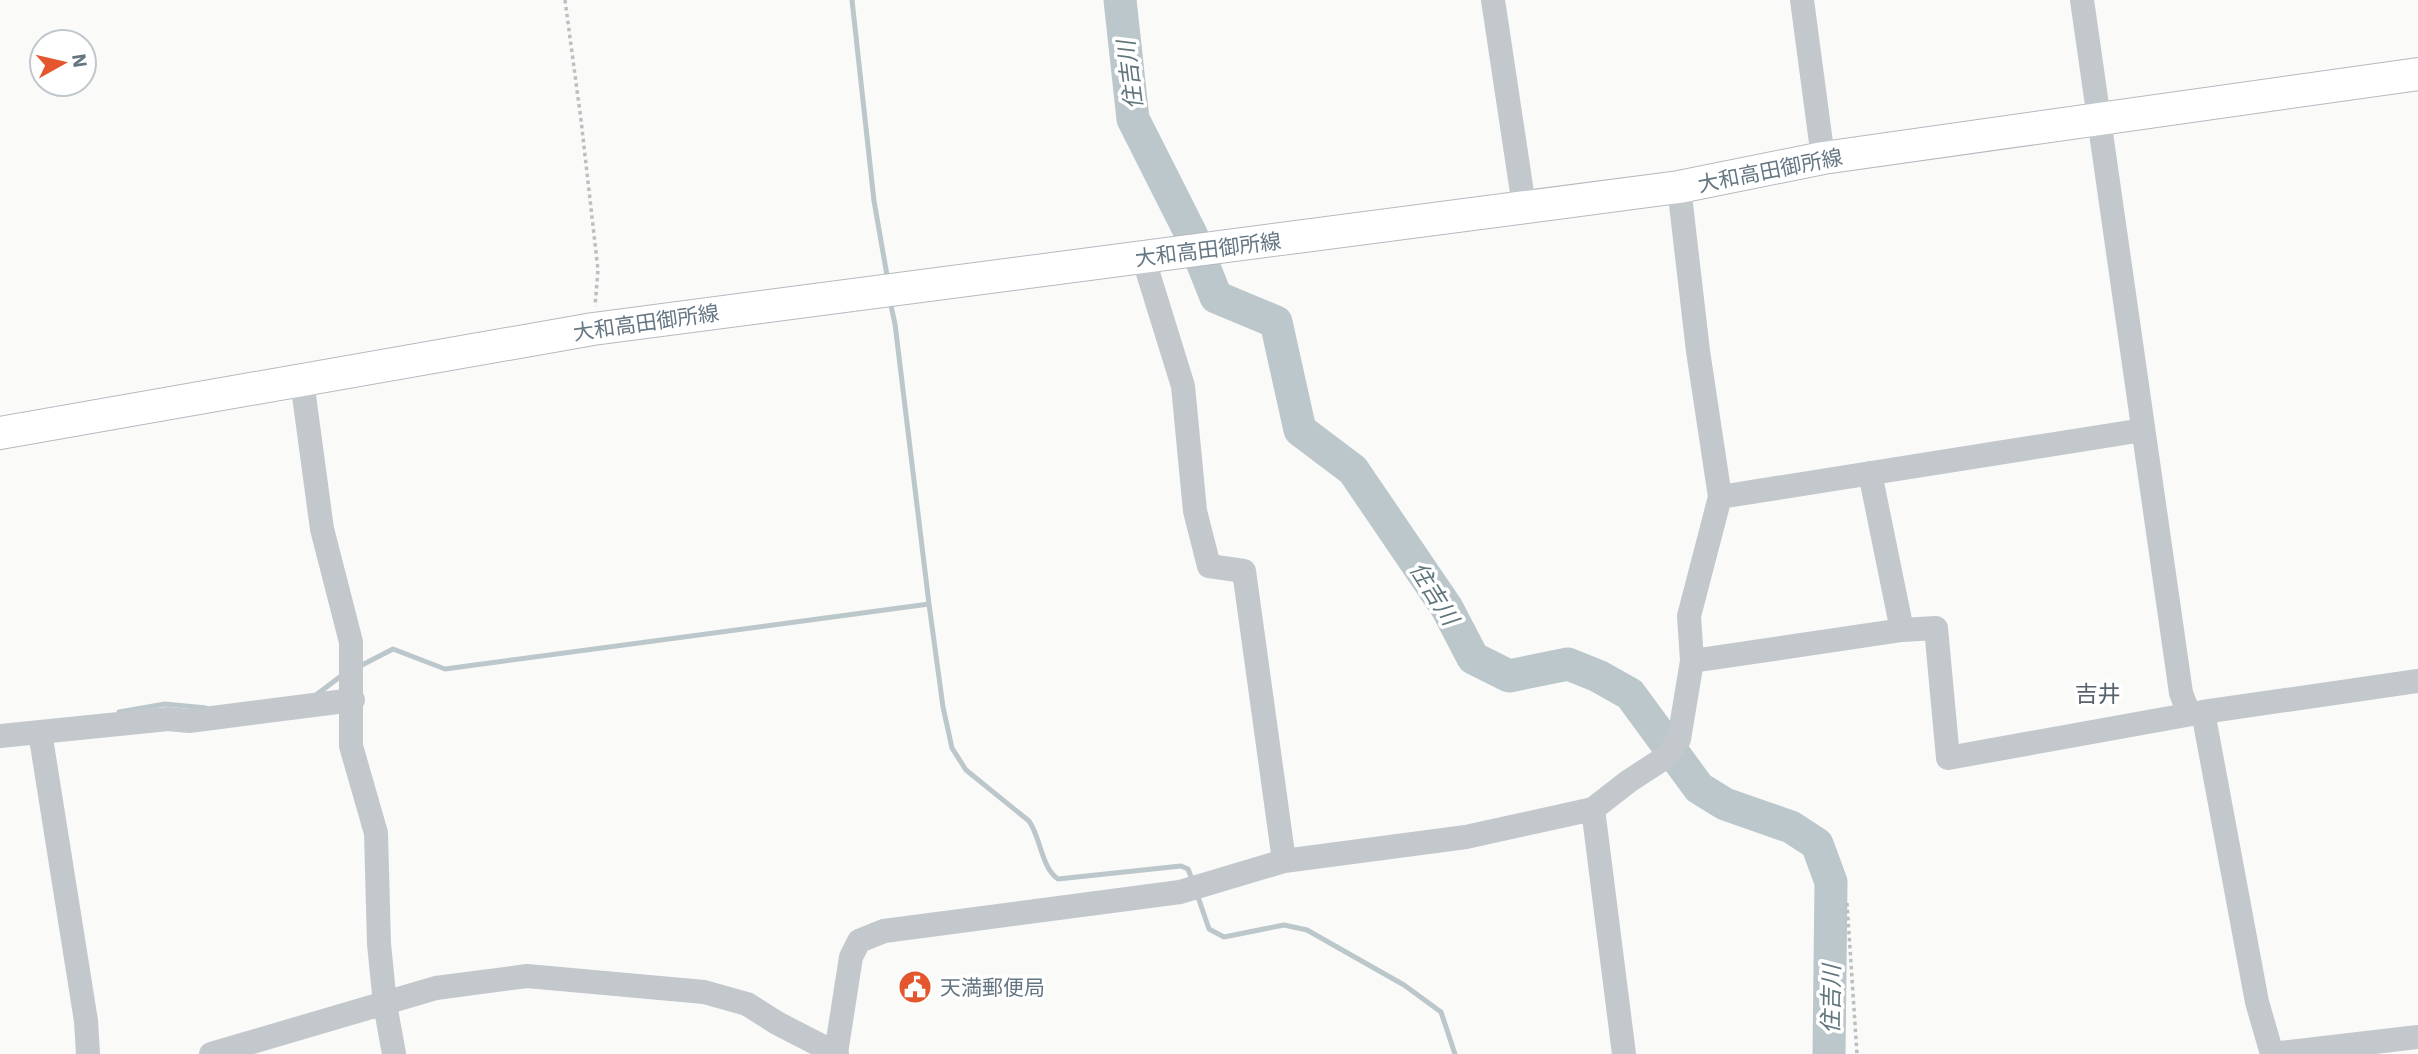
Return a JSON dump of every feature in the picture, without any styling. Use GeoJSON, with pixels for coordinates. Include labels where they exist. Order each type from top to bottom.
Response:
{"type":"FeatureCollection","features":[{"type":"Feature","properties":{"kind":"main road","name":"大和高田御所線"},"geometry":{"type":"LineString","coordinates":[[0,433],[593,329],[1679,187],[1823,158],[2418,74]]}},
{"type":"Feature","properties":{"kind":"street"},"geometry":{"type":"LineString","coordinates":[[1493,0],[1524,206]]}},
{"type":"Feature","properties":{"kind":"street"},"geometry":{"type":"LineString","coordinates":[[1802,0],[1823,158]]}},
{"type":"Feature","properties":{"kind":"street"},"geometry":{"type":"LineString","coordinates":[[2082,0],[2181,693],[2196,713],[2257,1002],[2272,1054],[2418,1037]]}},
{"type":"Feature","properties":{"kind":"street"},"geometry":{"type":"LineString","coordinates":[[211,1054],[436,988],[527,976],[704,992],[747,1004],[836,1054],[851,957],[859,941],[884,931],[1180,892],[1284,861],[1466,837],[1593,809],[1666,757],[1679,739],[1692,661],[1689,616],[1720,496],[1698,351],[1679,187]]}},
{"type":"Feature","properties":{"kind":"street"},"geometry":{"type":"LineString","coordinates":[[1143,257],[1183,386],[1195,511],[1209,566],[1244,571],[1284,861]]}},
{"type":"Feature","properties":{"kind":"street"},"geometry":{"type":"LineString","coordinates":[[302,381],[322,529],[351,642],[351,746],[376,833],[379,944],[385,1004],[394,1054]]}},
{"type":"Feature","properties":{"kind":"street"},"geometry":{"type":"LineString","coordinates":[[1720,496],[2143,430]]}},
{"type":"Feature","properties":{"kind":"street"},"geometry":{"type":"LineString","coordinates":[[1870,473],[1902,630]]}},
{"type":"Feature","properties":{"kind":"street"},"geometry":{"type":"LineString","coordinates":[[1692,661],[1902,630],[1936,628],[1948,758],[2196,713],[2418,681]]}},
{"type":"Feature","properties":{"kind":"street"},"geometry":{"type":"LineString","coordinates":[[0,736],[168,719],[189,721],[353,701]]}},
{"type":"Feature","properties":{"kind":"street"},"geometry":{"type":"LineString","coordinates":[[40,732],[86,1021],[88,1054]]}},
{"type":"Feature","properties":{"kind":"street"},"geometry":{"type":"LineString","coordinates":[[1593,809],[1624,1054]]}},
{"type":"Feature","properties":{"kind":"path"},"geometry":{"type":"LineString","coordinates":[[565,0],[598,270],[593,329]]}},
{"type":"Feature","properties":{"kind":"path"},"geometry":{"type":"LineString","coordinates":[[1847,903],[1857,1054]]}},
{"type":"Feature","properties":{"kind":"waterway"},"geometry":{"type":"LineString","coordinates":[[852,0],[874,201],[888,281]]}},
{"type":"Feature","properties":{"kind":"waterway","name":"住吉川"},"geometry":{"type":"LineString","coordinates":[[1120,0],[1133,119],[1191,234],[1216,297],[1276,322],[1300,430],[1353,470],[1447,608],[1473,658],[1509,676],[1568,664],[1598,676],[1630,694],[1699,788],[1725,804],[1791,827],[1817,844],[1831,882],[1829,1054]]}},
{"type":"Feature","properties":{"kind":"waterway"},"geometry":{"type":"LineString","coordinates":[[890,301],[943,707],[952,748],[966,770],[1029,821],[1048,867],[1058,879],[1181,866],[1188,869],[1193,882]]}},
{"type":"Feature","properties":{"kind":"waterway"},"geometry":{"type":"LineString","coordinates":[[360,666],[393,649],[445,669],[929,604]]}},
{"type":"Feature","properties":{"kind":"waterway"},"geometry":{"type":"LineString","coordinates":[[316,695],[345,673]]}},
{"type":"Feature","properties":{"kind":"waterway"},"geometry":{"type":"LineString","coordinates":[[119,712],[165,704],[206,708]]}},
{"type":"Feature","properties":{"kind":"waterway"},"geometry":{"type":"LineString","coordinates":[[1197,894],[1209,929],[1224,937],[1284,925],[1307,930],[1404,985],[1441,1012],[1455,1054]]}},
{"type":"Feature","properties":{"kind":"place","name":"天満郵便局"},"geometry":{"type":"Point","coordinates":[915,987]}},
{"type":"Feature","properties":{"kind":"district","name":"吉井"},"geometry":{"type":"Point","coordinates":[2098,693]}}]}
